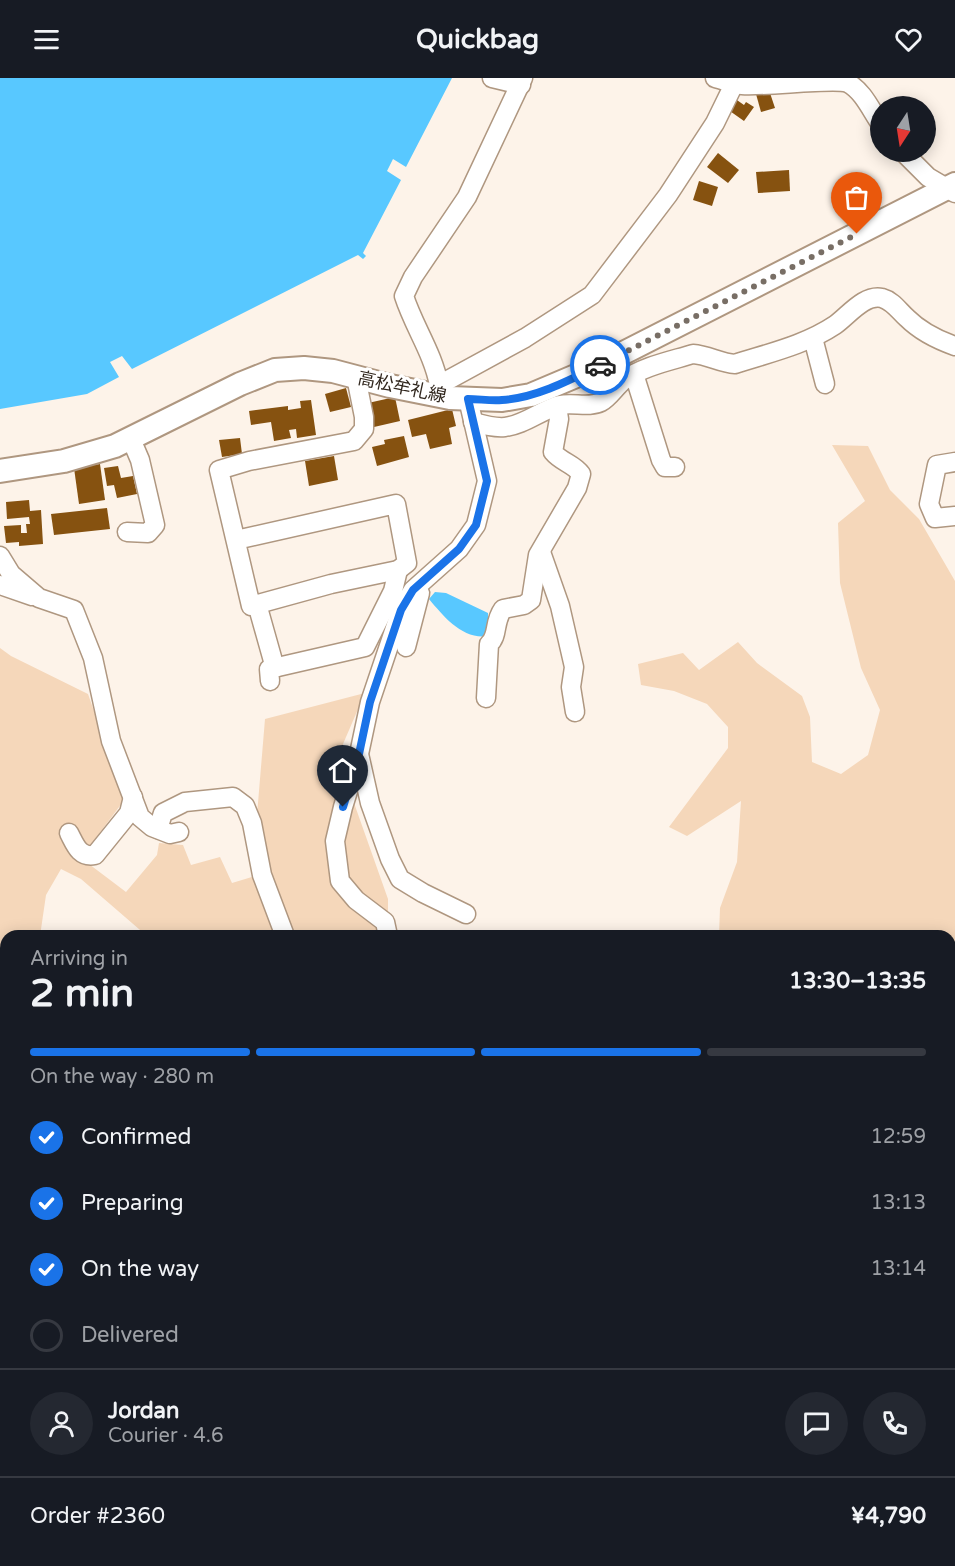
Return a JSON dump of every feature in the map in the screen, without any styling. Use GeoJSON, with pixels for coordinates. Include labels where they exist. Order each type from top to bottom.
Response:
{"type":"FeatureCollection","features":[{"type":"Feature","properties":{"kind":"main road","name":"高松牟礼線"},"geometry":{"type":"LineString","coordinates":[[0,471],[64,461],[115,447],[240,384],[275,370],[304,368],[333,371],[437,390],[468,399],[502,400],[531,395],[561,384],[952,189]]}},
{"type":"Feature","properties":{"kind":"street"},"geometry":{"type":"LineString","coordinates":[[492,78],[522,81],[467,198],[413,277],[404,296],[409,312],[435,366],[437,390],[592,295],[668,195],[715,123],[736,81]]}},
{"type":"Feature","properties":{"kind":"street"},"geometry":{"type":"LineString","coordinates":[[715,78],[769,85],[825,80],[848,82],[870,108]]}},
{"type":"Feature","properties":{"kind":"street"},"geometry":{"type":"LineString","coordinates":[[913,162],[928,177],[952,189]]}},
{"type":"Feature","properties":{"kind":"street"},"geometry":{"type":"LineString","coordinates":[[473,422],[495,428],[512,426],[542,410],[568,403],[590,405],[600,402],[634,374],[693,354],[723,363],[735,364],[813,338],[872,298],[882,298],[894,304],[907,319],[922,330],[955,346]]}},
{"type":"Feature","properties":{"kind":"street"},"geometry":{"type":"LineString","coordinates":[[813,338],[825,384]]}},
{"type":"Feature","properties":{"kind":"street"},"geometry":{"type":"LineString","coordinates":[[634,374],[661,460],[665,467],[675,467]]}},
{"type":"Feature","properties":{"kind":"street"},"geometry":{"type":"LineString","coordinates":[[236,540],[396,504],[407,563],[398,570],[331,584],[251,606],[219,470],[249,461],[354,441],[364,429],[364,417],[356,377]]}},
{"type":"Feature","properties":{"kind":"street"},"geometry":{"type":"LineString","coordinates":[[387,930],[385,922],[356,900],[340,881],[335,841],[359,754],[370,702],[401,610],[413,590],[459,549],[476,525],[487,481],[468,399]]}},
{"type":"Feature","properties":{"kind":"street"},"geometry":{"type":"LineString","coordinates":[[486,698],[489,644],[494,640],[497,617],[503,609],[524,605],[531,600],[538,555],[577,488],[581,474],[576,468],[558,459],[553,453],[559,419],[557,406]]}},
{"type":"Feature","properties":{"kind":"street"},"geometry":{"type":"LineString","coordinates":[[127,532],[148,533],[155,525],[140,460],[131,439]]}},
{"type":"Feature","properties":{"kind":"street"},"geometry":{"type":"LineString","coordinates":[[955,462],[937,465],[929,504],[935,518],[955,516]]}},
{"type":"Feature","properties":{"kind":"street"},"geometry":{"type":"LineString","coordinates":[[541,550],[569,640],[574,667],[571,687],[574,712]]}},
{"type":"Feature","properties":{"kind":"street"},"geometry":{"type":"LineString","coordinates":[[0,556],[11,574],[39,598]]}},
{"type":"Feature","properties":{"kind":"street"},"geometry":{"type":"LineString","coordinates":[[257,604],[272,674],[364,646],[393,591],[398,570]]}},
{"type":"Feature","properties":{"kind":"street"},"geometry":{"type":"LineString","coordinates":[[406,646],[424,580]]}},
{"type":"Feature","properties":{"kind":"street"},"geometry":{"type":"LineString","coordinates":[[0,585],[74,610],[93,658],[111,741],[140,817],[152,827],[170,834],[179,832]]}},
{"type":"Feature","properties":{"kind":"street"},"geometry":{"type":"LineString","coordinates":[[359,754],[370,803],[390,859],[400,879],[466,914]]}},
{"type":"Feature","properties":{"kind":"street"},"geometry":{"type":"LineString","coordinates":[[69,833],[79,852],[89,856],[95,855],[129,813],[133,797]]}},
{"type":"Feature","properties":{"kind":"street"},"geometry":{"type":"LineString","coordinates":[[158,829],[163,813],[185,802],[233,798],[245,806],[252,824],[262,875],[282,930]]}},
{"type":"Feature","properties":{"kind":"shaded area"},"geometry":{"type":"Polygon","coordinates":[[[832,445],[868,446],[890,490],[919,519],[955,581],[955,930],[719,930],[720,908],[737,862],[741,801],[687,836],[669,827],[728,748],[728,727],[707,704],[674,691],[641,685],[638,664],[683,653],[699,670],[738,642],[757,663],[802,696],[810,717],[812,762],[841,774],[868,755],[880,710],[861,668],[840,583],[838,523],[865,501],[832,445]]]}},
{"type":"Feature","properties":{"kind":"shaded area"},"geometry":{"type":"Polygon","coordinates":[[[0,648],[11,656],[88,694],[125,799],[81,858],[126,892],[157,855],[159,843],[183,845],[191,865],[220,857],[232,883],[265,873],[257,815],[265,719],[365,693],[343,744],[348,786],[388,899],[388,930],[140,930],[81,879],[61,869],[46,895],[41,930],[0,930],[0,648]]]}},
{"type":"Feature","properties":{"kind":"water"},"geometry":{"type":"Polygon","coordinates":[[[0,78],[452,78],[406,167],[393,159],[387,171],[401,180],[363,253],[366,256],[363,259],[358,255],[132,369],[122,356],[110,362],[119,377],[87,394],[0,409],[0,78]]]}},
{"type":"Feature","properties":{"kind":"water"},"geometry":{"type":"Polygon","coordinates":[[[435,592],[446,593],[488,613],[488,636],[470,634],[455,626],[429,599],[435,592]]]}},
{"type":"Feature","properties":{"kind":"building"},"geometry":{"type":"Polygon","coordinates":[[[769,90],[775,108],[761,112],[756,94],[769,90]]]}},
{"type":"Feature","properties":{"kind":"building"},"geometry":{"type":"Polygon","coordinates":[[[734,98],[744,105],[746,102],[754,107],[744,121],[727,109],[734,98]]]}},
{"type":"Feature","properties":{"kind":"building"},"geometry":{"type":"Polygon","coordinates":[[[718,153],[739,170],[728,183],[707,167],[718,153]]]}},
{"type":"Feature","properties":{"kind":"building"},"geometry":{"type":"Polygon","coordinates":[[[789,170],[790,191],[758,193],[756,172],[789,170]]]}},
{"type":"Feature","properties":{"kind":"building"},"geometry":{"type":"Polygon","coordinates":[[[699,181],[718,187],[712,206],[693,200],[699,181]]]}},
{"type":"Feature","properties":{"kind":"building"},"geometry":{"type":"Polygon","coordinates":[[[346,388],[351,407],[330,412],[325,394],[346,388]]]}},
{"type":"Feature","properties":{"kind":"building"},"geometry":{"type":"Polygon","coordinates":[[[395,397],[400,421],[374,427],[368,403],[395,397]]]}},
{"type":"Feature","properties":{"kind":"building"},"geometry":{"type":"Polygon","coordinates":[[[311,400],[316,435],[297,438],[296,429],[289,430],[291,438],[274,441],[271,422],[251,425],[249,411],[288,406],[288,410],[301,408],[300,401],[311,400]]]}},
{"type":"Feature","properties":{"kind":"building"},"geometry":{"type":"Polygon","coordinates":[[[452,409],[456,426],[449,428],[452,444],[430,449],[426,434],[412,437],[408,420],[452,409]]]}},
{"type":"Feature","properties":{"kind":"building"},"geometry":{"type":"Polygon","coordinates":[[[404,436],[409,457],[377,466],[372,447],[385,444],[384,440],[404,436]]]}},
{"type":"Feature","properties":{"kind":"building"},"geometry":{"type":"Polygon","coordinates":[[[240,438],[242,454],[222,457],[219,440],[240,438]]]}},
{"type":"Feature","properties":{"kind":"building"},"geometry":{"type":"Polygon","coordinates":[[[334,456],[338,480],[309,486],[305,461],[334,456]]]}},
{"type":"Feature","properties":{"kind":"building"},"geometry":{"type":"Polygon","coordinates":[[[100,464],[105,500],[79,504],[74,468],[100,464]]]}},
{"type":"Feature","properties":{"kind":"building"},"geometry":{"type":"Polygon","coordinates":[[[118,466],[121,478],[133,476],[137,494],[117,498],[114,485],[107,486],[104,468],[118,466]]]}},
{"type":"Feature","properties":{"kind":"building"},"geometry":{"type":"Polygon","coordinates":[[[29,500],[30,511],[41,510],[43,544],[19,546],[19,542],[6,543],[4,526],[21,525],[21,533],[27,533],[26,524],[30,524],[29,517],[7,519],[6,502],[29,500]]]}},
{"type":"Feature","properties":{"kind":"building"},"geometry":{"type":"Polygon","coordinates":[[[107,508],[110,529],[54,535],[51,514],[107,508]]]}},
{"type":"Feature","properties":{"kind":"way so far"},"geometry":{"type":"LineString","coordinates":[[600,365],[857,234]]}},
{"type":"Feature","properties":{"kind":"route"},"geometry":{"type":"LineString","coordinates":[[343,807],[359,754],[370,702],[401,610],[413,590],[459,549],[476,525],[487,481],[468,399],[502,400],[531,395],[561,384],[600,365]]}}]}
